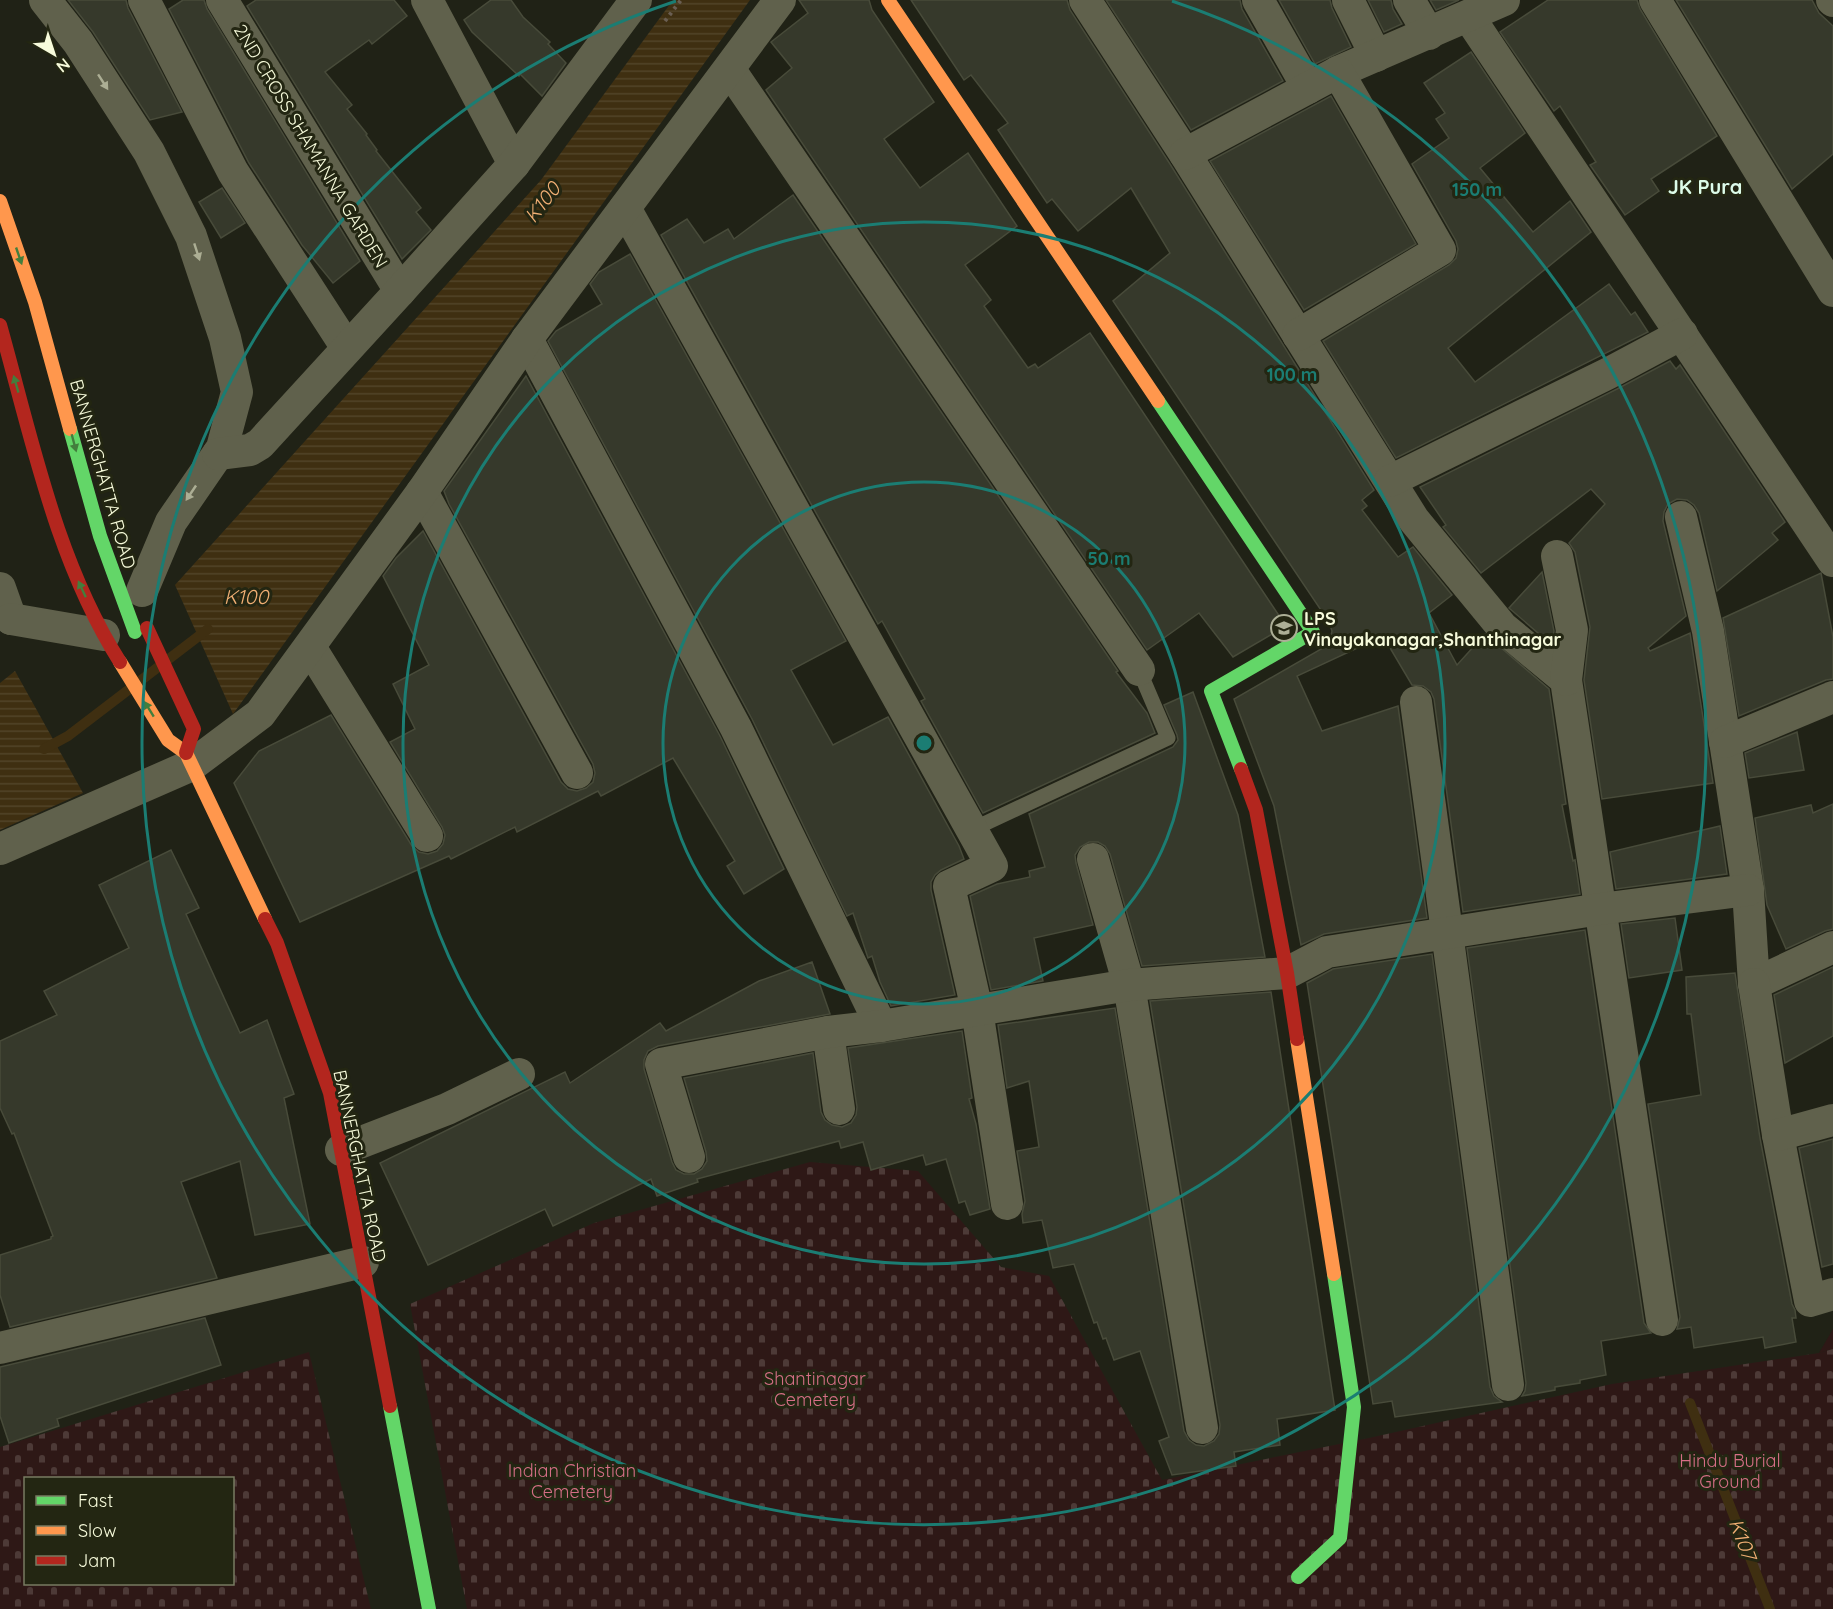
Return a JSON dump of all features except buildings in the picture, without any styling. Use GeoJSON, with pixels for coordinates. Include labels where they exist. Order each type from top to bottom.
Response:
{"type":"FeatureCollection","features":[{"type":"Feature","properties":{"kind":"main road"},"geometry":{"type":"LineString","coordinates":[[888,0],[1313,632],[1211,691],[1256,810],[1287,973],[1354,1407],[1340,1538],[1298,1577]]}},
{"type":"Feature","properties":{"kind":"main road","name":"BANNERGHATTA ROAD"},"geometry":{"type":"LineString","coordinates":[[0,201],[36,302],[100,536],[141,630],[194,729],[189,759],[278,943],[330,1094],[429,1609]]}},
{"type":"Feature","properties":{"kind":"main road"},"geometry":{"type":"LineString","coordinates":[[0,325],[50,503],[76,578],[105,638],[168,740],[189,759]]}},
{"type":"Feature","properties":{"kind":"main road","name":"BANNERGHATTA ROAD"},"geometry":{"type":"LineString","coordinates":[[141,630],[143,601]]}},
{"type":"Feature","properties":{"kind":"street"},"geometry":{"type":"LineString","coordinates":[[45,0],[78,42],[149,152],[191,236],[225,338],[237,392],[222,448],[171,522],[143,601]]}},
{"type":"Feature","properties":{"kind":"street"},"geometry":{"type":"LineString","coordinates":[[144,0],[233,172],[347,348]]}},
{"type":"Feature","properties":{"kind":"street","name":"2ND CROSS SHAMANNA GARDEN"},"geometry":{"type":"LineString","coordinates":[[222,0],[400,291]]}},
{"type":"Feature","properties":{"kind":"street"},"geometry":{"type":"LineString","coordinates":[[427,0],[514,164]]}},
{"type":"Feature","properties":{"kind":"street"},"geometry":{"type":"LineString","coordinates":[[0,849],[189,759],[260,714],[422,492],[527,339],[780,0]]}},
{"type":"Feature","properties":{"kind":"street"},"geometry":{"type":"LineString","coordinates":[[1084,0],[1185,154],[1414,520],[1502,627],[1566,680]]}},
{"type":"Feature","properties":{"kind":"street"},"geometry":{"type":"LineString","coordinates":[[1257,0],[1308,88]]}},
{"type":"Feature","properties":{"kind":"street"},"geometry":{"type":"LineString","coordinates":[[1348,0],[1376,56]]}},
{"type":"Feature","properties":{"kind":"street"},"geometry":{"type":"LineString","coordinates":[[1409,0],[1429,34]]}},
{"type":"Feature","properties":{"kind":"street"},"geometry":{"type":"LineString","coordinates":[[1185,154],[1338,72],[1504,0]]}},
{"type":"Feature","properties":{"kind":"street"},"geometry":{"type":"LineString","coordinates":[[1655,0],[1833,291]]}},
{"type":"Feature","properties":{"kind":"street"},"geometry":{"type":"LineString","coordinates":[[218,454],[250,450],[260,444],[400,291],[514,164],[629,3]]}},
{"type":"Feature","properties":{"kind":"street"},"geometry":{"type":"LineString","coordinates":[[1469,17],[1833,561]]}},
{"type":"Feature","properties":{"kind":"street"},"geometry":{"type":"LineString","coordinates":[[730,70],[1139,670]]}},
{"type":"Feature","properties":{"kind":"street"},"geometry":{"type":"LineString","coordinates":[[1298,335],[1440,250],[1338,72]]}},
{"type":"Feature","properties":{"kind":"street"},"geometry":{"type":"LineString","coordinates":[[625,208],[992,866],[950,886],[977,1010],[1007,1204]]}},
{"type":"Feature","properties":{"kind":"street"},"geometry":{"type":"LineString","coordinates":[[1390,481],[1609,373],[1682,334]]}},
{"type":"Feature","properties":{"kind":"street"},"geometry":{"type":"LineString","coordinates":[[527,339],[736,728],[881,1026]]}},
{"type":"Feature","properties":{"kind":"street"},"geometry":{"type":"LineString","coordinates":[[422,492],[577,773]]}},
{"type":"Feature","properties":{"kind":"street"},"geometry":{"type":"LineString","coordinates":[[1681,517],[1708,631],[1748,890],[1754,984],[1778,1135],[1810,1301],[1833,1294]]}},
{"type":"Feature","properties":{"kind":"street"},"geometry":{"type":"LineString","coordinates":[[1557,556],[1572,630],[1566,680],[1662,1320]]}},
{"type":"Feature","properties":{"kind":"street"},"geometry":{"type":"LineString","coordinates":[[0,588],[5,624],[105,638]]}},
{"type":"Feature","properties":{"kind":"street"},"geometry":{"type":"LineString","coordinates":[[310,647],[427,836]]}},
{"type":"Feature","properties":{"kind":"street"},"geometry":{"type":"LineString","coordinates":[[1725,742],[1833,697]]}},
{"type":"Feature","properties":{"kind":"street"},"geometry":{"type":"LineString","coordinates":[[1416,702],[1508,1384]]}},
{"type":"Feature","properties":{"kind":"street"},"geometry":{"type":"LineString","coordinates":[[1093,859],[1130,985],[1202,1428]]}},
{"type":"Feature","properties":{"kind":"street"},"geometry":{"type":"LineString","coordinates":[[689,1157],[661,1064],[828,1032],[881,1026],[1130,985],[1287,973],[1327,952],[1600,909],[1748,890]]}},
{"type":"Feature","properties":{"kind":"street"},"geometry":{"type":"LineString","coordinates":[[1754,984],[1833,947]]}},
{"type":"Feature","properties":{"kind":"street"},"geometry":{"type":"LineString","coordinates":[[828,1032],[839,1109]]}},
{"type":"Feature","properties":{"kind":"street"},"geometry":{"type":"LineString","coordinates":[[341,1150],[447,1109],[519,1074]]}},
{"type":"Feature","properties":{"kind":"street"},"geometry":{"type":"LineString","coordinates":[[1778,1135],[1833,1120]]}},
{"type":"Feature","properties":{"kind":"street"},"geometry":{"type":"LineString","coordinates":[[0,1348],[363,1262]]}},
{"type":"Feature","properties":{"kind":"lane"},"geometry":{"type":"LineString","coordinates":[[971,830],[1168,738],[1139,670]]}},
{"type":"Feature","properties":{"kind":"green space","name":"Shantinagar Cemetery"},"geometry":{"type":"Polygon","coordinates":[[[810,1162],[918,1171],[1001,1267],[1049,1276],[1162,1480],[1369,1438],[1612,1384],[1833,1349],[1833,1609],[467,1609],[410,1304],[594,1223],[810,1162]]]}},
{"type":"Feature","properties":{"kind":"green space"},"geometry":{"type":"Polygon","coordinates":[[[1833,1329],[1833,1349],[1819,1353],[1833,1329]]]}},
{"type":"Feature","properties":{"kind":"green space"},"geometry":{"type":"Polygon","coordinates":[[[309,1352],[371,1609],[0,1609],[0,1447],[309,1352]]]}},
{"type":"Feature","properties":{"kind":"water","name":"K100"},"geometry":{"type":"Polygon","coordinates":[[[673,0],[750,0],[233,714],[175,585],[541,180],[673,0]]]}},
{"type":"Feature","properties":{"kind":"water"},"geometry":{"type":"Polygon","coordinates":[[[15,671],[83,793],[0,830],[0,683],[15,671]]]}},
{"type":"Feature","properties":{"kind":"waterway","name":"K100"},"geometry":{"type":"LineString","coordinates":[[44,749],[68,736],[208,629]]}},
{"type":"Feature","properties":{"kind":"waterway","name":"K107"},"geometry":{"type":"LineString","coordinates":[[1690,1403],[1770,1609]]}},
{"type":"Feature","properties":{"kind":"traffic: fast"},"geometry":{"type":"LineString","coordinates":[[1158,401],[1313,632],[1211,691],[1241,769]]}},
{"type":"Feature","properties":{"kind":"traffic: fast"},"geometry":{"type":"LineString","coordinates":[[70,429],[100,536],[135,632]]}},
{"type":"Feature","properties":{"kind":"traffic: fast"},"geometry":{"type":"LineString","coordinates":[[1298,1577],[1340,1538],[1354,1407],[1334,1274]]}},
{"type":"Feature","properties":{"kind":"traffic: fast"},"geometry":{"type":"LineString","coordinates":[[390,1406],[429,1609]]}},
{"type":"Feature","properties":{"kind":"traffic: slow"},"geometry":{"type":"LineString","coordinates":[[888,0],[1158,401]]}},
{"type":"Feature","properties":{"kind":"traffic: slow"},"geometry":{"type":"LineString","coordinates":[[0,201],[35,302],[70,429]]}},
{"type":"Feature","properties":{"kind":"traffic: slow"},"geometry":{"type":"LineString","coordinates":[[120,662],[168,740],[186,753],[265,919]]}},
{"type":"Feature","properties":{"kind":"traffic: slow"},"geometry":{"type":"LineString","coordinates":[[1297,1039],[1334,1274]]}},
{"type":"Feature","properties":{"kind":"traffic: jam"},"geometry":{"type":"LineString","coordinates":[[0,325],[35,455],[62,541],[98,623],[120,662]]}},
{"type":"Feature","properties":{"kind":"traffic: jam"},"geometry":{"type":"LineString","coordinates":[[147,628],[194,729],[186,753]]}},
{"type":"Feature","properties":{"kind":"traffic: jam"},"geometry":{"type":"LineString","coordinates":[[1241,769],[1256,810],[1297,1039]]}},
{"type":"Feature","properties":{"kind":"traffic: jam"},"geometry":{"type":"LineString","coordinates":[[265,919],[277,943],[330,1093],[390,1406]]}},
{"type":"Feature","properties":{"kind":"place","name":"LPS Vinayakanagar,Shanthinagar"},"geometry":{"type":"Point","coordinates":[1284,628]}},
{"type":"Feature","properties":{"kind":"district","name":"JK Pura"},"geometry":{"type":"Point","coordinates":[1705,186]}},
{"type":"Feature","properties":{"kind":"park label","name":"Hindu Burial Ground"},"geometry":{"type":"Point","coordinates":[1730,1470]}},
{"type":"Feature","properties":{"kind":"park label","name":"Indian Christian Cemetery"},"geometry":{"type":"Point","coordinates":[572,1480]}}]}
